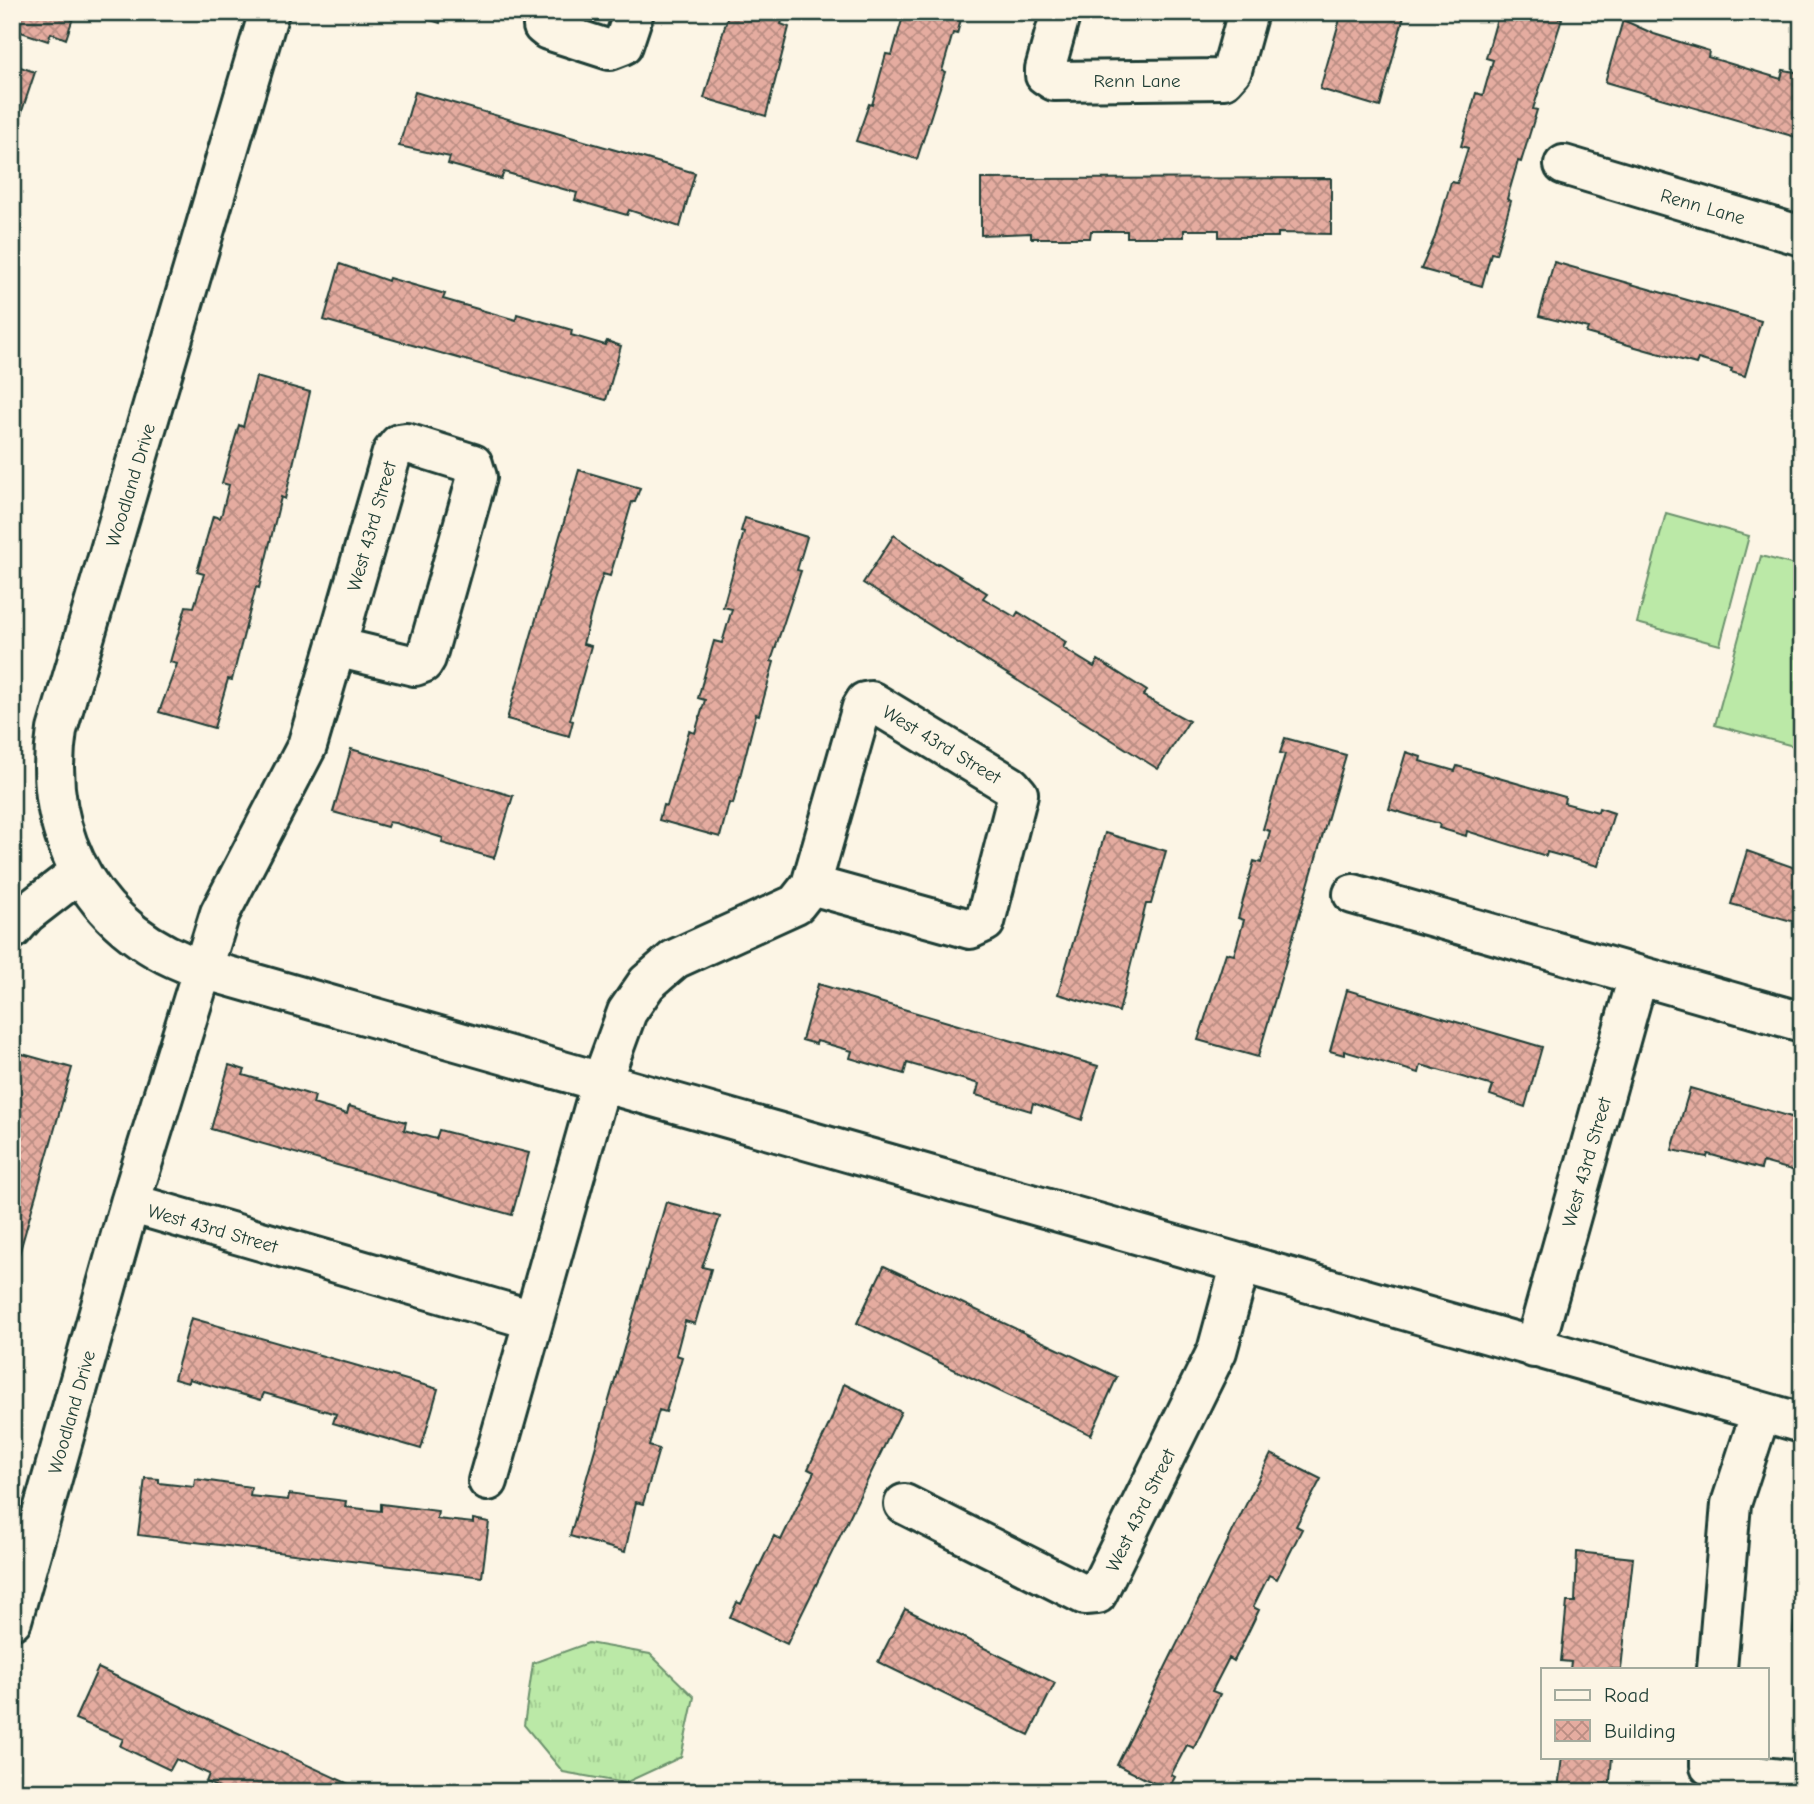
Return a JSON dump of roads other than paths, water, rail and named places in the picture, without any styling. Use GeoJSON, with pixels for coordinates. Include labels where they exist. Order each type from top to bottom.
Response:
{"type":"FeatureCollection","features":[{"type":"Feature","properties":{"kind":"street","name":"Woodland Drive"},"geometry":{"type":"LineString","coordinates":[[80,872],[57,811],[53,778],[57,730],[269,12]]}},
{"type":"Feature","properties":{"kind":"street"},"geometry":{"type":"LineString","coordinates":[[544,12],[543,26],[548,30],[610,50],[623,46],[634,12]]}},
{"type":"Feature","properties":{"kind":"street","name":"Renn Lane"},"geometry":{"type":"LineString","coordinates":[[1061,12],[1045,69],[1045,75],[1054,81],[1224,79],[1232,70],[1248,12]]}},
{"type":"Feature","properties":{"kind":"street","name":"Renn Lane"},"geometry":{"type":"LineString","coordinates":[[1564,165],[1802,236]]}},
{"type":"Feature","properties":{"kind":"street","name":"West 43rd Street"},"geometry":{"type":"LineString","coordinates":[[336,648],[415,666],[423,663],[477,477],[473,464],[406,443],[394,448],[307,746],[226,897],[130,1203],[533,1320]]}},
{"type":"Feature","properties":{"kind":"street","name":"West 43rd Street"},"geometry":{"type":"LineString","coordinates":[[871,701],[1011,786],[1018,794],[1002,863],[985,922],[981,926],[970,929],[811,885],[865,702],[871,701]]}},
{"type":"Feature","properties":{"kind":"street"},"geometry":{"type":"LineString","coordinates":[[12,930],[27,913],[80,872],[120,922],[145,942],[187,964],[1802,1423]]}},
{"type":"Feature","properties":{"kind":"street"},"geometry":{"type":"LineString","coordinates":[[488,1481],[601,1083],[627,1012],[659,971],[684,953],[796,904],[811,885]]}},
{"type":"Feature","properties":{"kind":"street"},"geometry":{"type":"LineString","coordinates":[[1353,894],[1802,1022]]}},
{"type":"Feature","properties":{"kind":"street","name":"West 43rd Street"},"geometry":{"type":"LineString","coordinates":[[1534,1348],[1638,976]]}},
{"type":"Feature","properties":{"kind":"street","name":"Woodland Drive"},"geometry":{"type":"LineString","coordinates":[[12,1620],[130,1203]]}},
{"type":"Feature","properties":{"kind":"street","name":"West 43rd Street"},"geometry":{"type":"LineString","coordinates":[[904,1504],[1084,1595],[1097,1594],[1217,1351],[1241,1263]]}},
{"type":"Feature","properties":{"kind":"street"},"geometry":{"type":"LineString","coordinates":[[1717,1668],[1731,1504],[1761,1412]]}},
{"type":"Feature","properties":{"kind":"street"},"geometry":{"type":"LineString","coordinates":[[1710,1758],[1710,1766],[1722,1773],[1802,1781]]}}]}
